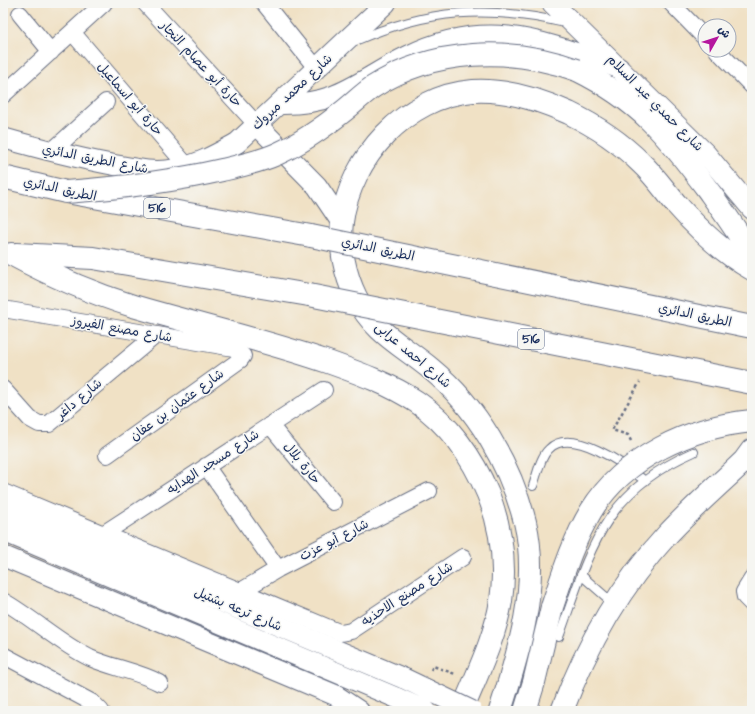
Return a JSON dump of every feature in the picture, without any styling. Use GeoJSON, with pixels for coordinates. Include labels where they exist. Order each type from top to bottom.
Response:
{"type":"FeatureCollection","features":[{"type":"Feature","properties":{"kind":"highway"},"geometry":{"type":"LineString","coordinates":[[66,192],[162,182],[257,162],[284,150],[322,128],[359,98],[389,79],[408,70],[451,58],[473,54],[519,55],[542,59],[577,70],[612,89],[668,127],[728,218],[747,262]]}},
{"type":"Feature","properties":{"kind":"highway","name":"شارع احمد عرابى"},"geometry":{"type":"LineString","coordinates":[[500,711],[512,674],[528,602],[530,575],[529,548],[525,522],[507,471],[481,424],[465,402],[431,368],[395,344],[367,316],[349,281],[344,262],[342,223],[352,185],[361,167],[394,126],[416,110],[435,100],[459,93],[490,91],[509,94],[547,105],[580,119],[605,133],[643,164],[696,225],[747,262]]}},
{"type":"Feature","properties":{"kind":"highway","name":"الطريق الدائري"},"geometry":{"type":"LineString","coordinates":[[3,177],[66,192],[311,236],[752,327]]}},
{"type":"Feature","properties":{"kind":"highway"},"geometry":{"type":"LineString","coordinates":[[7,252],[59,278],[108,297],[286,348],[362,374],[396,390],[418,403],[443,424],[464,449],[481,476],[493,506],[499,531],[503,569],[501,601],[494,632],[462,711]]}},
{"type":"Feature","properties":{"kind":"highway","name":"516"},"geometry":{"type":"LineString","coordinates":[[7,252],[93,258],[309,295],[752,383]]}},
{"type":"Feature","properties":{"kind":"highway"},"geometry":{"type":"LineString","coordinates":[[525,711],[542,652],[552,607],[578,535],[591,511],[608,489],[627,470],[649,454],[673,441],[699,432],[752,421]]}},
{"type":"Feature","properties":{"kind":"highway"},"geometry":{"type":"LineString","coordinates":[[562,711],[581,665],[614,604],[634,576],[666,536],[744,461],[752,450]]}},
{"type":"Feature","properties":{"kind":"street"},"geometry":{"type":"LineString","coordinates":[[3,95],[104,3]]}},
{"type":"Feature","properties":{"kind":"street","name":"حارة أبو عصام النجار"},"geometry":{"type":"LineString","coordinates":[[145,3],[256,125]]}},
{"type":"Feature","properties":{"kind":"street"},"geometry":{"type":"LineString","coordinates":[[264,3],[317,69]]}},
{"type":"Feature","properties":{"kind":"street","name":"شارع محمد مبروك"},"geometry":{"type":"LineString","coordinates":[[187,166],[213,156],[236,143],[280,104],[386,3]]}},
{"type":"Feature","properties":{"kind":"street","name":"شارع حمدي عبد السلام"},"geometry":{"type":"LineString","coordinates":[[552,3],[619,68],[668,127],[706,154],[752,209]]}},
{"type":"Feature","properties":{"kind":"street"},"geometry":{"type":"LineString","coordinates":[[671,3],[697,30]]}},
{"type":"Feature","properties":{"kind":"street"},"geometry":{"type":"LineString","coordinates":[[20,14],[51,52]]}},
{"type":"Feature","properties":{"kind":"street","name":"حارة أبو اسماعيل"},"geometry":{"type":"LineString","coordinates":[[72,32],[187,166]]}},
{"type":"Feature","properties":{"kind":"street"},"geometry":{"type":"LineString","coordinates":[[280,104],[304,104],[327,99],[356,86],[407,56],[424,48],[454,39],[476,36],[512,36],[541,41],[619,68]]}},
{"type":"Feature","properties":{"kind":"street"},"geometry":{"type":"LineString","coordinates":[[725,58],[752,86]]}},
{"type":"Feature","properties":{"kind":"street"},"geometry":{"type":"LineString","coordinates":[[51,152],[106,102]]}},
{"type":"Feature","properties":{"kind":"street"},"geometry":{"type":"LineString","coordinates":[[256,125],[317,186],[342,223]]}},
{"type":"Feature","properties":{"kind":"street","name":"شارع الطريق الدائري"},"geometry":{"type":"LineString","coordinates":[[3,138],[51,152],[147,171],[174,170],[187,166]]}},
{"type":"Feature","properties":{"kind":"street","name":"شارع مصنع الفيروز"},"geometry":{"type":"LineString","coordinates":[[3,309],[234,348],[240,352]]}},
{"type":"Feature","properties":{"kind":"street","name":"شارع داغر"},"geometry":{"type":"LineString","coordinates":[[3,389],[30,418],[39,424],[48,424],[156,335]]}},
{"type":"Feature","properties":{"kind":"street","name":"شارع عثمان بن عفان"},"geometry":{"type":"LineString","coordinates":[[107,455],[240,360],[243,356],[240,352]]}},
{"type":"Feature","properties":{"kind":"street","name":"شارع مسجد الهدايه"},"geometry":{"type":"LineString","coordinates":[[103,534],[324,390]]}},
{"type":"Feature","properties":{"kind":"street","name":"حارة بلال"},"geometry":{"type":"LineString","coordinates":[[270,425],[333,502]]}},
{"type":"Feature","properties":{"kind":"street"},"geometry":{"type":"LineString","coordinates":[[206,466],[278,569]]}},
{"type":"Feature","properties":{"kind":"street","name":"شارع أبو عزت"},"geometry":{"type":"LineString","coordinates":[[241,591],[278,569],[429,491]]}},
{"type":"Feature","properties":{"kind":"street","name":"شارع ترعه بشتيل"},"geometry":{"type":"LineString","coordinates":[[3,492],[341,633],[351,631]]}},
{"type":"Feature","properties":{"kind":"street","name":"شارع ترعه بشتيل"},"geometry":{"type":"LineString","coordinates":[[3,510],[405,679],[472,711]]}},
{"type":"Feature","properties":{"kind":"street","name":"شارع ترعه بشتيل"},"geometry":{"type":"LineString","coordinates":[[3,531],[426,711]]}},
{"type":"Feature","properties":{"kind":"street"},"geometry":{"type":"LineString","coordinates":[[3,556],[335,695],[358,711]]}},
{"type":"Feature","properties":{"kind":"street","name":"شارع مصنع الاحذيه"},"geometry":{"type":"LineString","coordinates":[[351,631],[463,557]]}},
{"type":"Feature","properties":{"kind":"street"},"geometry":{"type":"LineString","coordinates":[[750,602],[744,592],[752,580]]}},
{"type":"Feature","properties":{"kind":"street"},"geometry":{"type":"LineString","coordinates":[[3,601],[24,613],[77,651],[99,661],[135,672],[160,682]]}},
{"type":"Feature","properties":{"kind":"street"},"geometry":{"type":"LineString","coordinates":[[3,656],[93,703],[101,711]]}},
{"type":"Feature","properties":{"kind":"lane"},"geometry":{"type":"LineString","coordinates":[[339,48],[391,26],[431,16],[480,11],[529,14],[576,25]]}},
{"type":"Feature","properties":{"kind":"lane"},"geometry":{"type":"LineString","coordinates":[[533,486],[546,453],[550,448],[562,442],[587,446],[615,458],[644,481]]}},
{"type":"Feature","properties":{"kind":"lane"},"geometry":{"type":"LineString","coordinates":[[559,637],[588,555],[608,519],[620,503],[644,481],[665,466],[694,452]]}},
{"type":"Feature","properties":{"kind":"lane"},"geometry":{"type":"LineString","coordinates":[[581,575],[614,604]]}},
{"type":"Feature","properties":{"kind":"path"},"geometry":{"type":"LineString","coordinates":[[612,430],[629,400]]}}]}
